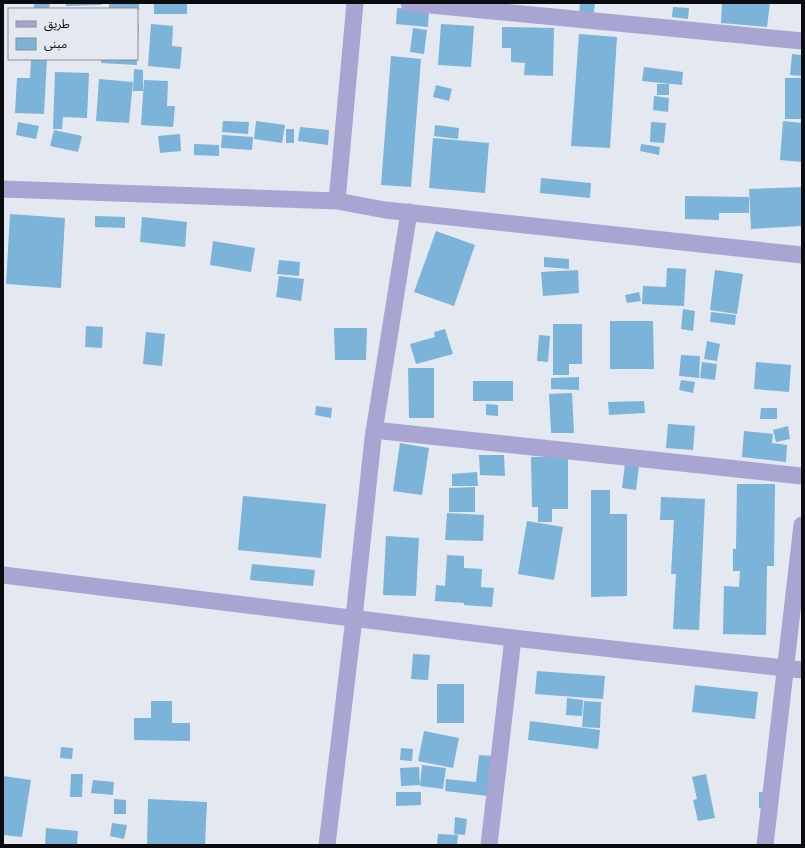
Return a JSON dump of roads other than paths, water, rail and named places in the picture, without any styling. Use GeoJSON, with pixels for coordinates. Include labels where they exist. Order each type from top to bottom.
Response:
{"type":"FeatureCollection","features":[{"type":"Feature","properties":{"kind":"street"},"geometry":{"type":"LineString","coordinates":[[337,201],[354,3]]}},
{"type":"Feature","properties":{"kind":"street"},"geometry":{"type":"LineString","coordinates":[[409,3],[802,41]]}},
{"type":"Feature","properties":{"kind":"street"},"geometry":{"type":"LineString","coordinates":[[3,189],[337,201],[385,210],[802,255]]}},
{"type":"Feature","properties":{"kind":"street"},"geometry":{"type":"LineString","coordinates":[[327,845],[354,618],[374,430],[409,212]]}},
{"type":"Feature","properties":{"kind":"street"},"geometry":{"type":"LineString","coordinates":[[374,430],[802,476]]}},
{"type":"Feature","properties":{"kind":"street"},"geometry":{"type":"LineString","coordinates":[[765,845],[794,669],[802,525]]}},
{"type":"Feature","properties":{"kind":"street"},"geometry":{"type":"LineString","coordinates":[[3,575],[513,638],[794,669]]}},
{"type":"Feature","properties":{"kind":"street"},"geometry":{"type":"LineString","coordinates":[[489,845],[513,638]]}}]}
